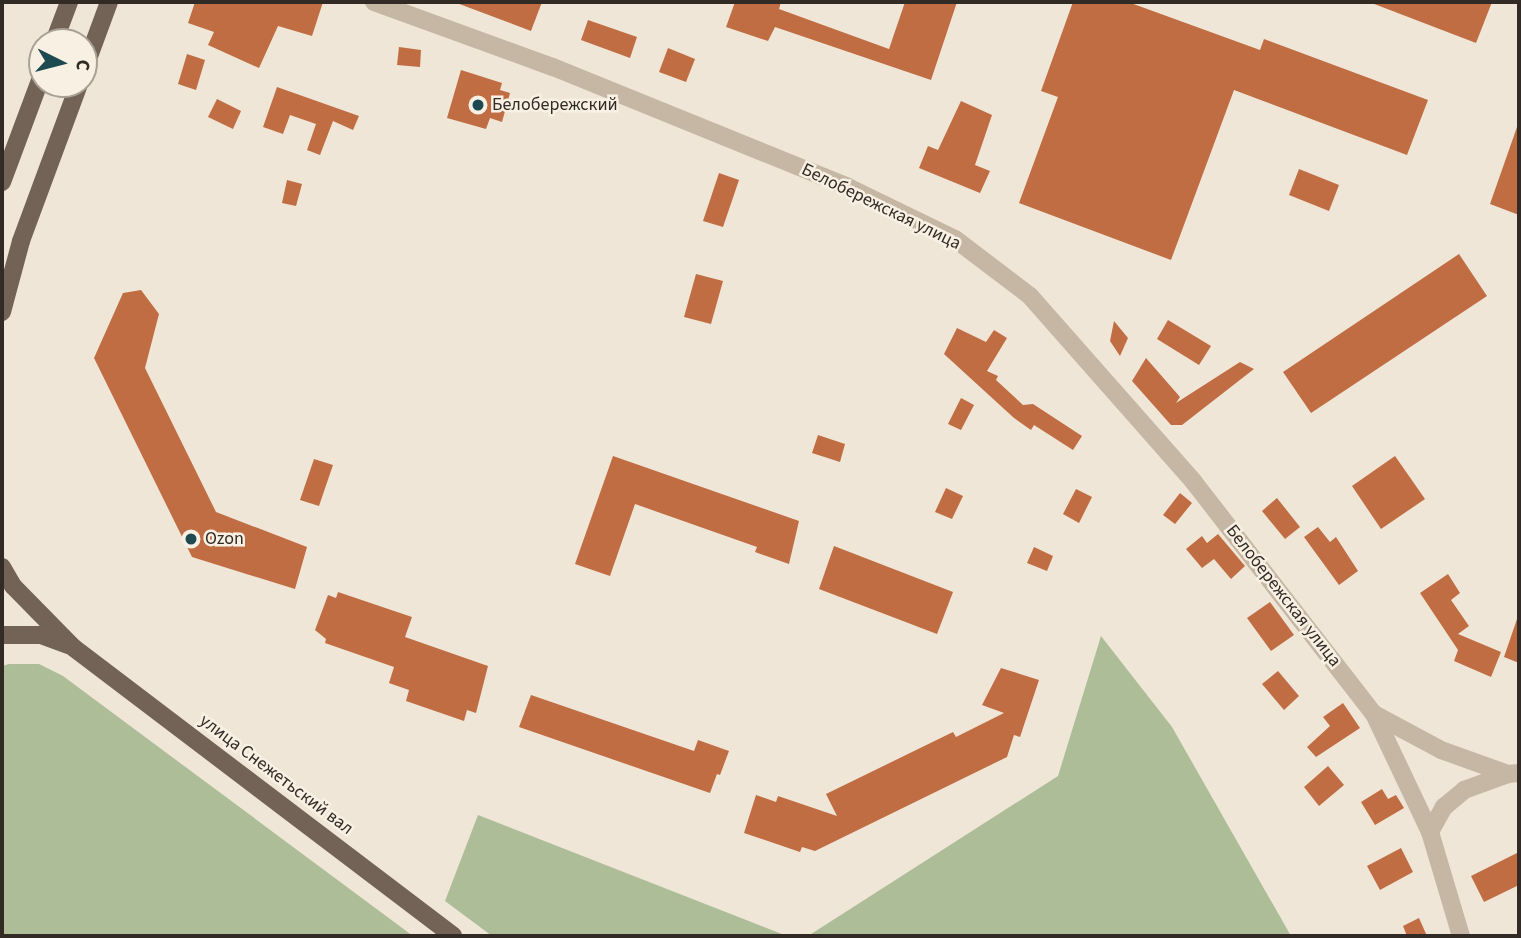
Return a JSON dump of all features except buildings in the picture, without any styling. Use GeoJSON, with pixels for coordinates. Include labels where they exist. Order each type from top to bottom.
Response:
{"type":"FeatureCollection","features":[{"type":"Feature","properties":{"kind":"main road"},"geometry":{"type":"LineString","coordinates":[[59,28],[69,2]]}},
{"type":"Feature","properties":{"kind":"main road"},"geometry":{"type":"LineString","coordinates":[[98,31],[109,2]]}},
{"type":"Feature","properties":{"kind":"main road"},"geometry":{"type":"LineString","coordinates":[[2,182],[7,150],[31,98]]}},
{"type":"Feature","properties":{"kind":"main road"},"geometry":{"type":"LineString","coordinates":[[2,312],[21,241],[74,98]]}},
{"type":"Feature","properties":{"kind":"main road","name":"улица Снежетьский вал"},"geometry":{"type":"LineString","coordinates":[[2,567],[13,586],[74,648],[453,936]]}},
{"type":"Feature","properties":{"kind":"main road","name":"улица Снежетьский вал"},"geometry":{"type":"LineString","coordinates":[[2,635],[41,635],[74,648]]}},
{"type":"Feature","properties":{"kind":"street","name":"Белобережская улица"},"geometry":{"type":"LineString","coordinates":[[374,2],[553,67],[848,187],[955,239],[1030,296],[1193,481],[1374,714],[1430,832],[1461,936]]}},
{"type":"Feature","properties":{"kind":"street","name":"Белобережская улица"},"geometry":{"type":"LineString","coordinates":[[1374,714],[1441,750],[1514,773]]}},
{"type":"Feature","properties":{"kind":"street"},"geometry":{"type":"LineString","coordinates":[[1430,832],[1444,807],[1464,790],[1514,773]]}},
{"type":"Feature","properties":{"kind":"green space"},"geometry":{"type":"Polygon","coordinates":[[[1101,636],[1172,727],[1291,936],[808,936],[1058,776],[1101,636]]]}},
{"type":"Feature","properties":{"kind":"green space"},"geometry":{"type":"Polygon","coordinates":[[[39,664],[63,676],[413,936],[2,936],[2,666],[39,664]]]}},
{"type":"Feature","properties":{"kind":"green space"},"geometry":{"type":"Polygon","coordinates":[[[478,815],[787,936],[492,936],[445,901],[478,815]]]}},
{"type":"Feature","properties":{"kind":"place","name":"Белобережский"},"geometry":{"type":"Point","coordinates":[478,105]}},
{"type":"Feature","properties":{"kind":"place","name":"Ozon"},"geometry":{"type":"Point","coordinates":[191,539]}}]}
